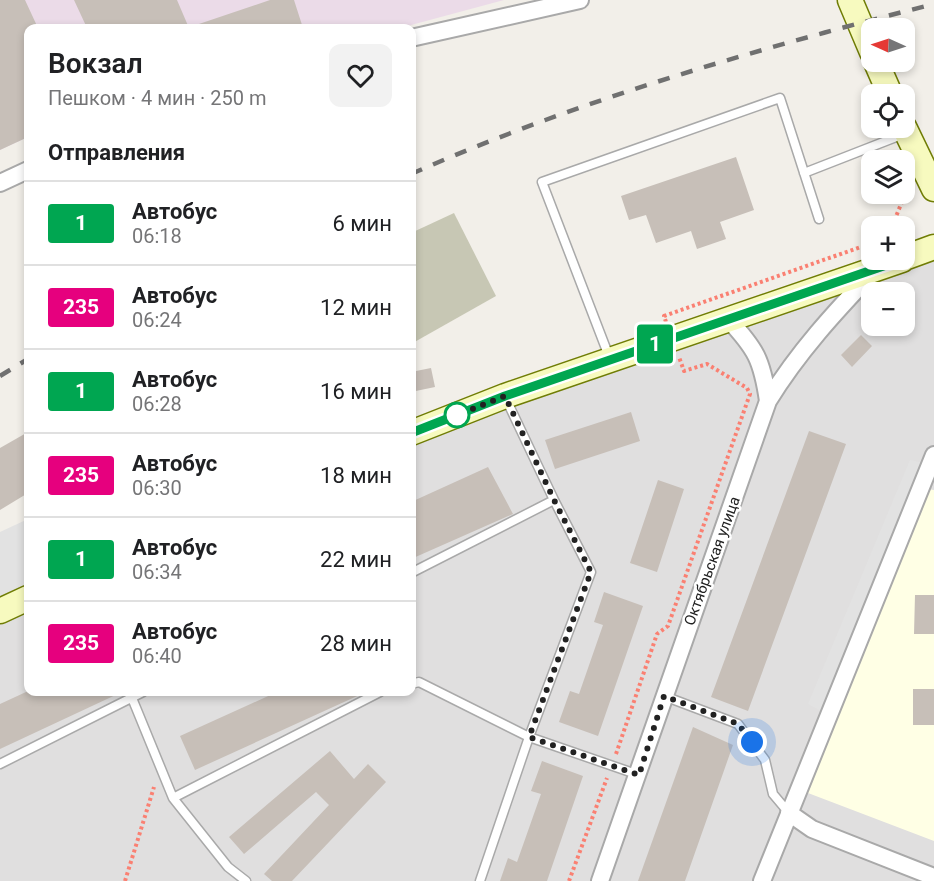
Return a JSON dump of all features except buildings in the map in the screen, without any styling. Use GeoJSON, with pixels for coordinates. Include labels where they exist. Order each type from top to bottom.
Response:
{"type":"FeatureCollection","features":[{"type":"Feature","properties":{"kind":"street"},"geometry":{"type":"LineString","coordinates":[[416,37],[580,0]]}},
{"type":"Feature","properties":{"kind":"street"},"geometry":{"type":"LineString","coordinates":[[850,0],[861,26]]}},
{"type":"Feature","properties":{"kind":"street"},"geometry":{"type":"LineString","coordinates":[[910,138],[934,189]]}},
{"type":"Feature","properties":{"kind":"street"},"geometry":{"type":"LineString","coordinates":[[0,183],[24,172]]}},
{"type":"Feature","properties":{"kind":"street"},"geometry":{"type":"LineString","coordinates":[[915,254],[934,247]]}},
{"type":"Feature","properties":{"kind":"street"},"geometry":{"type":"LineString","coordinates":[[416,431],[505,396],[610,359],[876,270]]}},
{"type":"Feature","properties":{"kind":"street","name":"Октябрьская улица"},"geometry":{"type":"LineString","coordinates":[[600,881],[768,401],[789,366],[820,329],[876,270]]}},
{"type":"Feature","properties":{"kind":"street"},"geometry":{"type":"LineString","coordinates":[[728,319],[751,344],[763,369],[768,401]]}},
{"type":"Feature","properties":{"kind":"street"},"geometry":{"type":"LineString","coordinates":[[762,881],[934,455]]}},
{"type":"Feature","properties":{"kind":"street"},"geometry":{"type":"LineString","coordinates":[[0,611],[24,600]]}},
{"type":"Feature","properties":{"kind":"street"},"geometry":{"type":"LineString","coordinates":[[789,813],[812,829],[934,877]]}},
{"type":"Feature","properties":{"kind":"lane"},"geometry":{"type":"LineString","coordinates":[[610,359],[542,182],[780,98],[819,219]]}},
{"type":"Feature","properties":{"kind":"lane"},"geometry":{"type":"LineString","coordinates":[[804,173],[887,138]]}},
{"type":"Feature","properties":{"kind":"lane"},"geometry":{"type":"LineString","coordinates":[[480,881],[529,737],[591,572],[505,396]]}},
{"type":"Feature","properties":{"kind":"lane"},"geometry":{"type":"LineString","coordinates":[[416,570],[554,500]]}},
{"type":"Feature","properties":{"kind":"lane"},"geometry":{"type":"LineString","coordinates":[[416,683],[419,682],[529,737],[639,775]]}},
{"type":"Feature","properties":{"kind":"lane"},"geometry":{"type":"LineString","coordinates":[[0,764],[136,696]]}},
{"type":"Feature","properties":{"kind":"lane"},"geometry":{"type":"LineString","coordinates":[[173,798],[372,696]]}},
{"type":"Feature","properties":{"kind":"lane"},"geometry":{"type":"LineString","coordinates":[[664,696],[738,724],[765,760],[773,794],[789,813]]}},
{"type":"Feature","properties":{"kind":"lane"},"geometry":{"type":"LineString","coordinates":[[132,698],[173,798],[228,867],[246,881]]}},
{"type":"Feature","properties":{"kind":"path"},"geometry":{"type":"LineString","coordinates":[[569,881],[657,634],[668,626],[750,394],[747,388],[707,364],[684,371],[664,316],[861,247]]}},
{"type":"Feature","properties":{"kind":"path"},"geometry":{"type":"LineString","coordinates":[[125,881],[160,770]]}},
{"type":"Feature","properties":{"kind":"shaded area"},"geometry":{"type":"Polygon","coordinates":[[[0,0],[504,0],[415,24],[24,24],[24,139],[0,150],[0,0]]]}},
{"type":"Feature","properties":{"kind":"shaded area"},"geometry":{"type":"Polygon","coordinates":[[[454,213],[496,296],[416,341],[416,231],[454,213]]]}},
{"type":"Feature","properties":{"kind":"shaded area"},"geometry":{"type":"Polygon","coordinates":[[[934,247],[934,881],[0,881],[0,611],[24,600],[24,696],[416,696],[416,431],[869,270],[915,270],[915,254],[934,247]]]}},
{"type":"Feature","properties":{"kind":"shaded area"},"geometry":{"type":"Polygon","coordinates":[[[910,460],[924,463],[821,711],[808,704],[910,460]]]}},
{"type":"Feature","properties":{"kind":"shaded area"},"geometry":{"type":"Polygon","coordinates":[[[927,489],[934,490],[934,841],[808,793],[927,489]]]}},
{"type":"Feature","properties":{"kind":"shaded area"},"geometry":{"type":"Polygon","coordinates":[[[24,521],[24,594],[0,605],[0,532],[24,521]]]}},
{"type":"Feature","properties":{"kind":"railway"},"geometry":{"type":"LineString","coordinates":[[416,172],[474,147],[669,78],[801,39],[934,4]]}},
{"type":"Feature","properties":{"kind":"railway"},"geometry":{"type":"LineString","coordinates":[[0,376],[24,361]]}},
{"type":"Feature","properties":{"kind":"bus line","name":"1"},"geometry":{"type":"LineString","coordinates":[[416,431],[505,396],[876,270]]}},
{"type":"Feature","properties":{"kind":"route"},"geometry":{"type":"LineString","coordinates":[[457,415],[455,416],[505,396],[591,572],[529,737],[639,775],[664,696],[738,724],[752,742]]}}]}
